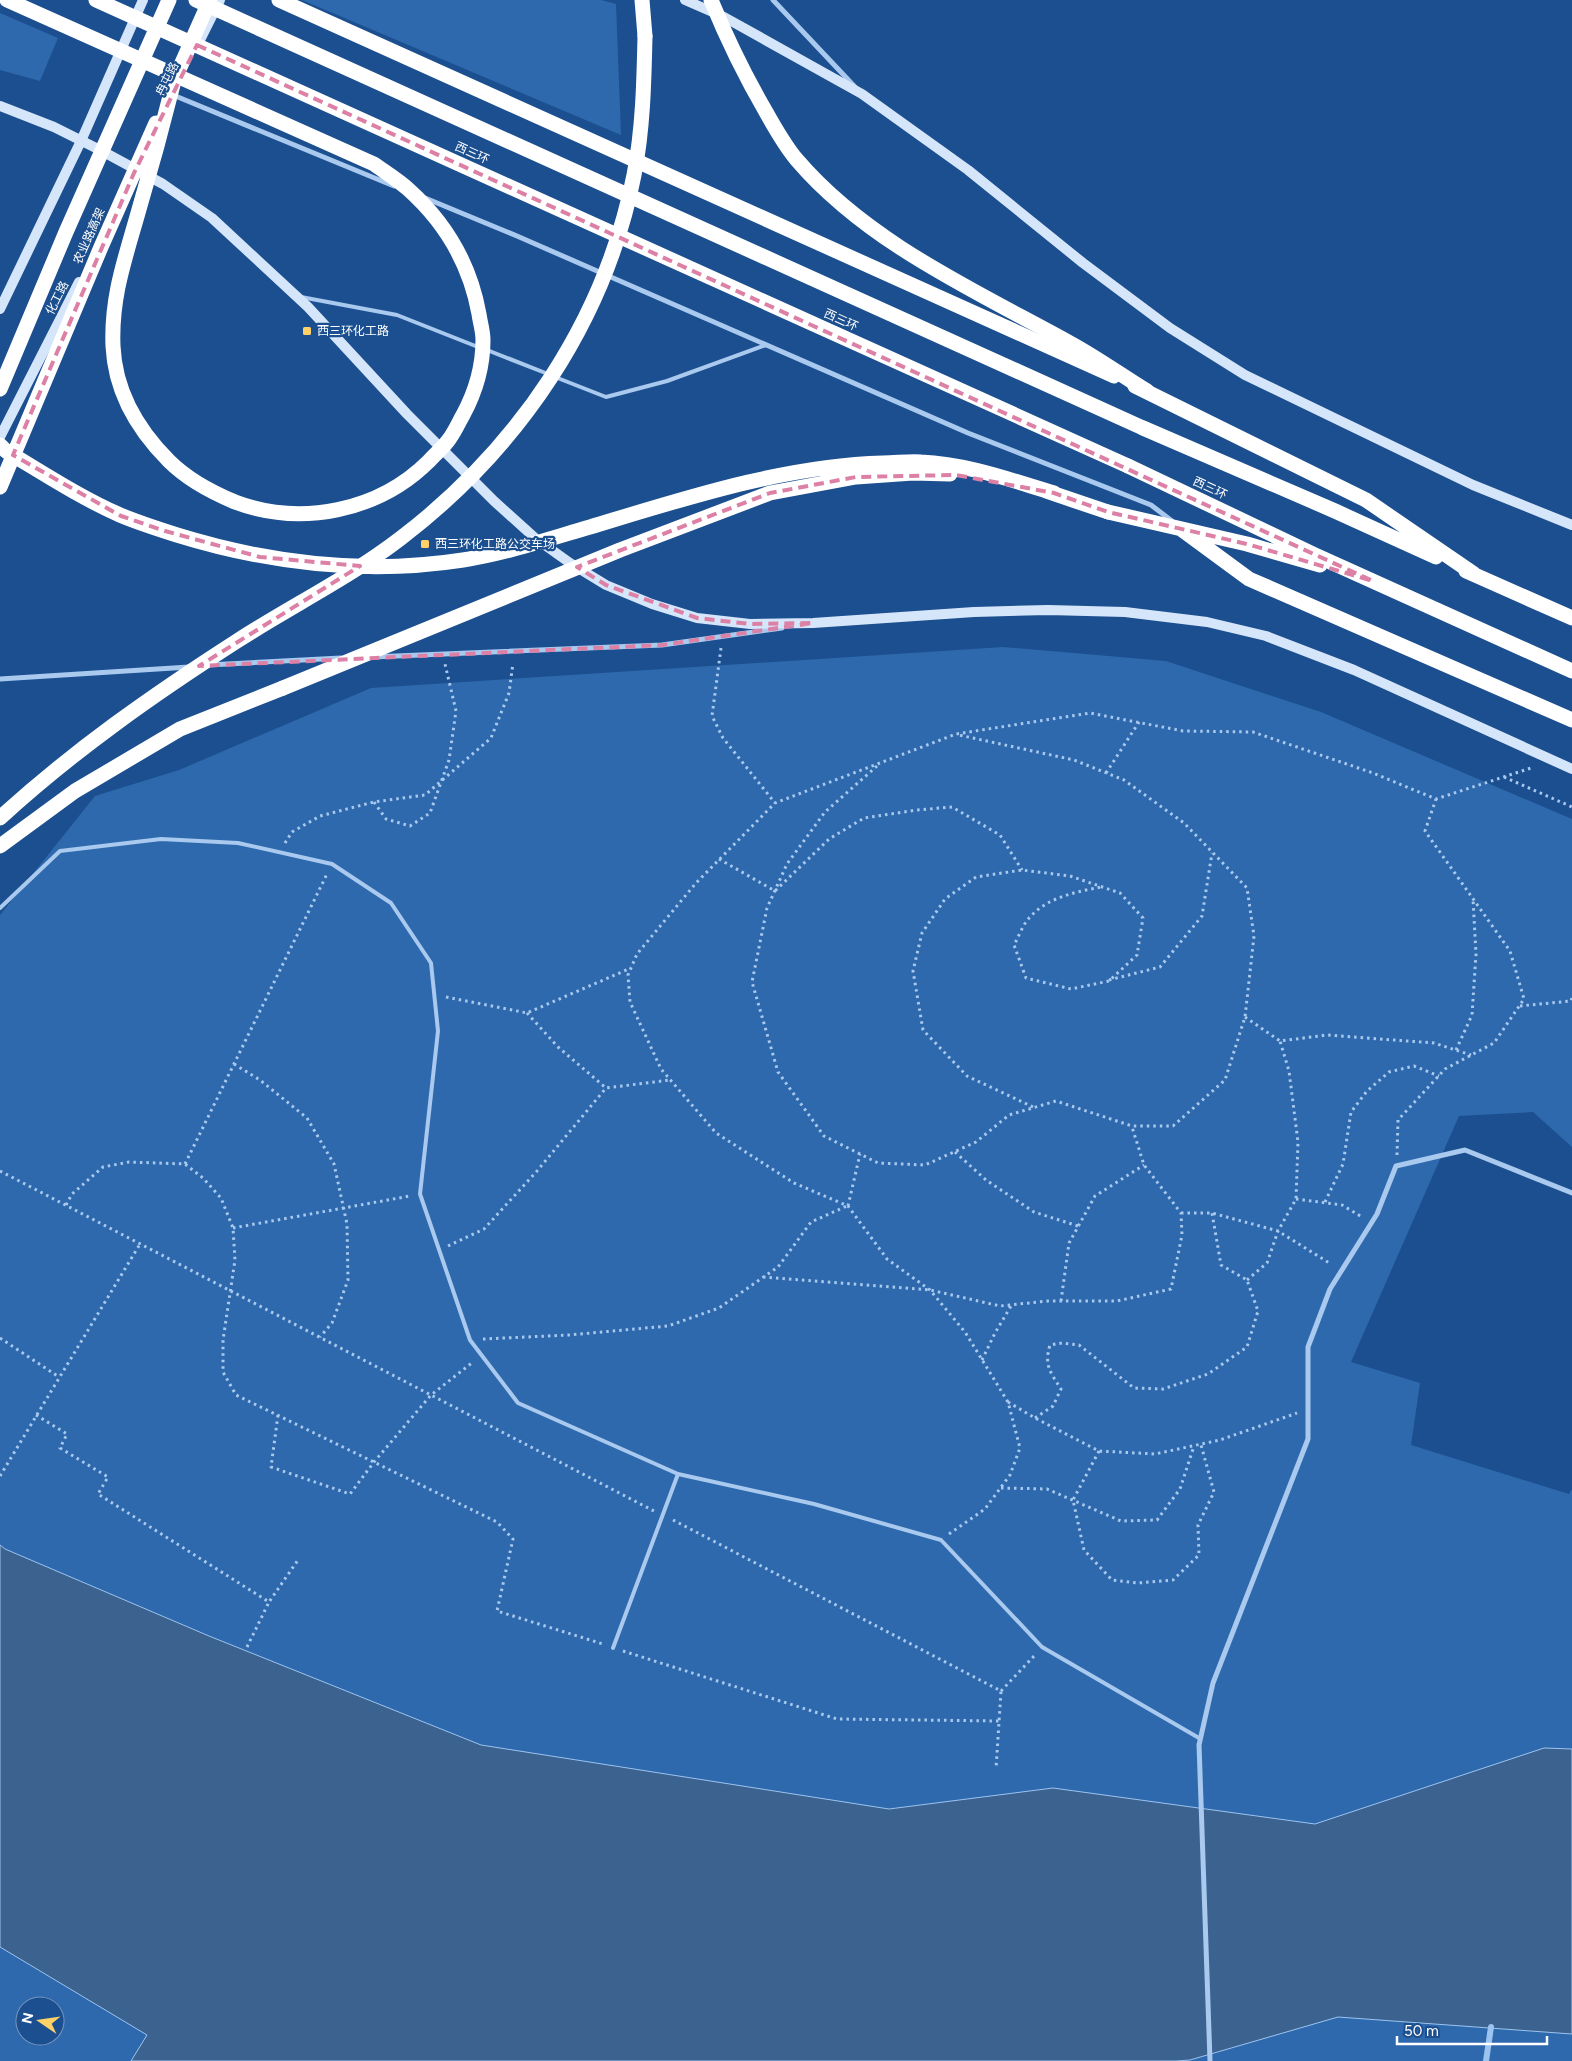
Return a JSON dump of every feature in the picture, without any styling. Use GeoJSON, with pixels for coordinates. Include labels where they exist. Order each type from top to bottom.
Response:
{"type":"FeatureCollection","features":[{"type":"Feature","properties":{"kind":"highway"},"geometry":{"type":"LineString","coordinates":[[7,0],[374,164],[408,188],[436,218],[460,253],[475,290],[483,339],[480,374],[468,405],[449,440],[412,478],[381,495],[340,510],[293,514],[252,508],[218,495],[179,471],[150,442],[134,418],[118,378],[113,348],[113,311],[122,263],[173,88]]}},
{"type":"Feature","properties":{"kind":"highway","name":"西三环"},"geometry":{"type":"LineString","coordinates":[[96,0],[1128,466],[1372,581],[1572,671]]}},
{"type":"Feature","properties":{"kind":"highway","name":"农业路高架"},"geometry":{"type":"LineString","coordinates":[[0,389],[66,232],[169,0]]}},
{"type":"Feature","properties":{"kind":"highway","name":"西三环"},"geometry":{"type":"LineString","coordinates":[[196,0],[1143,428],[1335,511],[1572,618]]}},
{"type":"Feature","properties":{"kind":"highway","name":"农业路高架"},"geometry":{"type":"LineString","coordinates":[[0,487],[93,265],[173,88],[210,0]]}},
{"type":"Feature","properties":{"kind":"highway"},"geometry":{"type":"LineString","coordinates":[[279,0],[1025,334],[1147,391],[1366,500],[1474,574]]}},
{"type":"Feature","properties":{"kind":"highway"},"geometry":{"type":"LineString","coordinates":[[0,818],[44,778],[128,714],[238,640],[323,591],[400,539],[462,486],[494,453],[541,394],[574,341],[601,286],[625,211],[634,175],[644,87],[642,0]]}},
{"type":"Feature","properties":{"kind":"highway"},"geometry":{"type":"LineString","coordinates":[[711,0],[732,51],[769,117],[796,158],[822,187],[848,209],[925,264],[1072,344],[1147,391]]}},
{"type":"Feature","properties":{"kind":"highway"},"geometry":{"type":"LineString","coordinates":[[0,446],[70,489],[121,516],[212,546],[292,562],[328,566],[390,566],[464,560],[523,547],[684,499],[800,471],[846,464],[921,462],[966,467],[1054,493],[1108,512],[1247,544],[1372,581]]}},
{"type":"Feature","properties":{"kind":"highway"},"geometry":{"type":"LineString","coordinates":[[0,846],[75,791],[180,729],[602,557],[770,493],[856,477],[913,473],[995,479],[1054,493]]}},
{"type":"Feature","properties":{"kind":"highway"},"geometry":{"type":"LineString","coordinates":[[1181,528],[1249,579],[1572,720]]}},
{"type":"Feature","properties":{"kind":"main road"},"geometry":{"type":"LineString","coordinates":[[0,309],[81,141],[144,0]]}},
{"type":"Feature","properties":{"kind":"main road","name":"冉屯路"},"geometry":{"type":"LineString","coordinates":[[135,169],[173,88],[220,0]]}},
{"type":"Feature","properties":{"kind":"main road"},"geometry":{"type":"LineString","coordinates":[[685,0],[724,17],[862,94],[968,170],[1083,263],[1170,328],[1245,375],[1473,485],[1572,525]]}},
{"type":"Feature","properties":{"kind":"main road"},"geometry":{"type":"LineString","coordinates":[[0,106],[54,128],[135,169],[163,184],[212,218],[296,296],[407,414],[487,494],[535,538],[570,563],[606,585],[652,604],[697,618],[750,624],[813,623],[974,612],[1048,610],[1125,612],[1207,622],[1266,636],[1354,670],[1572,769]]}},
{"type":"Feature","properties":{"kind":"main road","name":"化工路"},"geometry":{"type":"LineString","coordinates":[[0,437],[135,169]]}},
{"type":"Feature","properties":{"kind":"street"},"geometry":{"type":"LineString","coordinates":[[773,0],[862,94]]}},
{"type":"Feature","properties":{"kind":"street"},"geometry":{"type":"LineString","coordinates":[[173,88],[968,433],[1151,505],[1181,528]]}},
{"type":"Feature","properties":{"kind":"street"},"geometry":{"type":"LineString","coordinates":[[0,679],[258,662],[662,644],[813,623]]}},
{"type":"Feature","properties":{"kind":"street"},"geometry":{"type":"LineString","coordinates":[[1199,1745],[1213,1683],[1308,1439],[1308,1347],[1330,1290],[1371,1223],[1396,1166],[1465,1150],[1572,1193]]}},
{"type":"Feature","properties":{"kind":"street"},"geometry":{"type":"LineString","coordinates":[[1199,1738],[1210,2061]]}},
{"type":"Feature","properties":{"kind":"lane"},"geometry":{"type":"LineString","coordinates":[[296,296],[397,315],[606,397],[667,381],[766,345]]}},
{"type":"Feature","properties":{"kind":"lane"},"geometry":{"type":"LineString","coordinates":[[0,908],[60,851],[161,839],[238,843],[332,864],[392,903],[431,963],[438,1031],[420,1194],[470,1340],[518,1403],[678,1474],[814,1504],[941,1540],[1042,1648],[1199,1738]]}},
{"type":"Feature","properties":{"kind":"lane"},"geometry":{"type":"LineString","coordinates":[[613,1648],[678,1474]]}},
{"type":"Feature","properties":{"kind":"path"},"geometry":{"type":"LineString","coordinates":[[723,636],[712,716],[724,738],[774,803]]}},
{"type":"Feature","properties":{"kind":"path"},"geometry":{"type":"LineString","coordinates":[[280,852],[292,832],[320,816],[374,802],[424,795],[444,778],[490,738],[509,693],[514,651]]}},
{"type":"Feature","properties":{"kind":"path"},"geometry":{"type":"LineString","coordinates":[[374,802],[386,819],[410,826],[430,813],[449,760],[456,711],[442,654]]}},
{"type":"Feature","properties":{"kind":"path"},"geometry":{"type":"LineString","coordinates":[[941,1540],[985,1508],[1010,1475],[1020,1448],[1008,1402],[964,1332],[930,1290],[887,1260],[848,1206],[794,1183],[716,1133],[661,1068],[630,1002],[628,975],[637,954],[696,883],[774,803],[956,734],[1090,713],[1183,731],[1252,732],[1373,773],[1436,799],[1553,761]]}},
{"type":"Feature","properties":{"kind":"path"},"geometry":{"type":"LineString","coordinates":[[1106,773],[1139,722]]}},
{"type":"Feature","properties":{"kind":"path"},"geometry":{"type":"LineString","coordinates":[[880,764],[826,812],[787,864],[767,908],[752,982],[778,1072],[824,1136],[878,1162],[925,1166],[976,1142],[1009,1115],[1056,1101],[1132,1126],[1172,1126],[1224,1080],[1245,1017],[1254,936],[1247,888],[1184,823],[1124,780],[1074,760],[956,734]]}},
{"type":"Feature","properties":{"kind":"path"},"geometry":{"type":"LineString","coordinates":[[1504,776],[1572,807]]}},
{"type":"Feature","properties":{"kind":"path"},"geometry":{"type":"LineString","coordinates":[[1396,1166],[1398,1120],[1445,1069],[1494,1043],[1524,999],[1510,951],[1425,831],[1436,799]]}},
{"type":"Feature","properties":{"kind":"path"},"geometry":{"type":"LineString","coordinates":[[775,891],[829,839],[864,818],[926,809],[952,807],[1000,835],[1022,870]]}},
{"type":"Feature","properties":{"kind":"path"},"geometry":{"type":"LineString","coordinates":[[1101,887],[1074,892],[1051,901],[1029,917],[1014,945],[1026,978],[1071,990],[1160,966],[1202,916],[1212,853]]}},
{"type":"Feature","properties":{"kind":"path"},"geometry":{"type":"LineString","coordinates":[[720,859],[775,891]]}},
{"type":"Feature","properties":{"kind":"path"},"geometry":{"type":"LineString","coordinates":[[185,1164],[332,864]]}},
{"type":"Feature","properties":{"kind":"path"},"geometry":{"type":"LineString","coordinates":[[1033,1107],[967,1076],[923,1030],[913,970],[922,932],[945,899],[976,877],[1022,870],[1070,876],[1120,893],[1143,918],[1136,955],[1109,981]]}},
{"type":"Feature","properties":{"kind":"path"},"geometry":{"type":"LineString","coordinates":[[1456,1050],[1472,1015],[1476,954],[1473,899]]}},
{"type":"Feature","properties":{"kind":"path"},"geometry":{"type":"LineString","coordinates":[[527,1014],[631,968]]}},
{"type":"Feature","properties":{"kind":"path"},"geometry":{"type":"LineString","coordinates":[[434,994],[527,1014],[558,1047],[606,1088]]}},
{"type":"Feature","properties":{"kind":"path"},"geometry":{"type":"LineString","coordinates":[[1520,1006],[1571,1001],[1572,998]]}},
{"type":"Feature","properties":{"kind":"path"},"geometry":{"type":"LineString","coordinates":[[1245,1017],[1280,1041],[1289,1071],[1298,1142],[1296,1199],[1278,1231],[1267,1263],[1247,1280]]}},
{"type":"Feature","properties":{"kind":"path"},"geometry":{"type":"LineString","coordinates":[[1280,1041],[1327,1035],[1434,1044],[1472,1055]]}},
{"type":"Feature","properties":{"kind":"path"},"geometry":{"type":"LineString","coordinates":[[234,1064],[260,1080],[307,1118],[334,1164],[347,1224],[348,1280],[332,1324],[320,1337]]}},
{"type":"Feature","properties":{"kind":"path"},"geometry":{"type":"LineString","coordinates":[[1325,1202],[1343,1164],[1351,1112],[1367,1091],[1389,1072],[1414,1066],[1439,1076]]}},
{"type":"Feature","properties":{"kind":"path"},"geometry":{"type":"LineString","coordinates":[[440,1250],[484,1229],[537,1171],[606,1088],[671,1080]]}},
{"type":"Feature","properties":{"kind":"path"},"geometry":{"type":"LineString","coordinates":[[764,1277],[930,1290],[1000,1306],[1060,1301],[1117,1301],[1171,1289],[1182,1235],[1181,1213],[1144,1165],[1132,1126]]}},
{"type":"Feature","properties":{"kind":"path"},"geometry":{"type":"LineString","coordinates":[[955,1152],[986,1180],[1034,1212],[1078,1226]]}},
{"type":"Feature","properties":{"kind":"path"},"geometry":{"type":"LineString","coordinates":[[848,1206],[860,1154]]}},
{"type":"Feature","properties":{"kind":"path"},"geometry":{"type":"LineString","coordinates":[[66,1205],[72,1194],[103,1168],[129,1162],[185,1164],[202,1178],[220,1198],[233,1228],[235,1260],[222,1340],[223,1372],[236,1395],[497,1522],[512,1539],[497,1611],[837,1719],[999,1721]]}},
{"type":"Feature","properties":{"kind":"path"},"geometry":{"type":"LineString","coordinates":[[1060,1301],[1069,1243],[1095,1196],[1144,1165]]}},
{"type":"Feature","properties":{"kind":"path"},"geometry":{"type":"LineString","coordinates":[[0,1171],[1001,1691]]}},
{"type":"Feature","properties":{"kind":"path"},"geometry":{"type":"LineString","coordinates":[[233,1228],[420,1194]]}},
{"type":"Feature","properties":{"kind":"path"},"geometry":{"type":"LineString","coordinates":[[1296,1199],[1342,1205],[1371,1223]]}},
{"type":"Feature","properties":{"kind":"path"},"geometry":{"type":"LineString","coordinates":[[470,1340],[569,1335],[668,1326],[719,1308],[778,1267],[812,1222],[848,1206]]}},
{"type":"Feature","properties":{"kind":"path"},"geometry":{"type":"LineString","coordinates":[[1181,1213],[1212,1213],[1278,1231],[1342,1270]]}},
{"type":"Feature","properties":{"kind":"path"},"geometry":{"type":"LineString","coordinates":[[1035,1418],[1052,1406],[1060,1389],[1051,1373],[1046,1358],[1050,1345],[1062,1343],[1079,1345],[1134,1388],[1163,1388],[1208,1374],[1247,1347],[1258,1311],[1247,1280],[1221,1265],[1212,1213]]}},
{"type":"Feature","properties":{"kind":"path"},"geometry":{"type":"LineString","coordinates":[[0,1476],[140,1244]]}},
{"type":"Feature","properties":{"kind":"path"},"geometry":{"type":"LineString","coordinates":[[982,1360],[1011,1305]]}},
{"type":"Feature","properties":{"kind":"path"},"geometry":{"type":"LineString","coordinates":[[0,1338],[59,1377]]}},
{"type":"Feature","properties":{"kind":"path"},"geometry":{"type":"LineString","coordinates":[[278,1415],[271,1467],[350,1494],[374,1462],[431,1395],[481,1355]]}},
{"type":"Feature","properties":{"kind":"path"},"geometry":{"type":"LineString","coordinates":[[1008,1402],[1099,1452],[1155,1454],[1220,1440],[1308,1410]]}},
{"type":"Feature","properties":{"kind":"path"},"geometry":{"type":"LineString","coordinates":[[36,1415],[67,1434],[60,1448],[108,1477],[98,1494],[269,1602]]}},
{"type":"Feature","properties":{"kind":"path"},"geometry":{"type":"LineString","coordinates":[[1099,1452],[1073,1500],[1084,1550],[1112,1580],[1138,1583],[1173,1580],[1199,1556],[1198,1525],[1214,1492],[1201,1445]]}},
{"type":"Feature","properties":{"kind":"path"},"geometry":{"type":"LineString","coordinates":[[1001,1488],[1047,1489],[1121,1521],[1157,1520],[1180,1489],[1195,1446]]}},
{"type":"Feature","properties":{"kind":"path"},"geometry":{"type":"LineString","coordinates":[[247,1647],[269,1602],[298,1560]]}},
{"type":"Feature","properties":{"kind":"path"},"geometry":{"type":"LineString","coordinates":[[996,1769],[1001,1691],[1042,1648]]}},
{"type":"Feature","properties":{"kind":"highlighted area"},"geometry":{"type":"Polygon","coordinates":[[[197,45],[1373,581],[1247,544],[1108,512],[1054,493],[956,475],[856,477],[770,493],[577,567],[606,585],[697,618],[750,624],[813,623],[662,645],[199,666],[360,566],[260,557],[165,531],[121,516],[13,455],[134,173],[197,45]]]}},
{"type":"Feature","properties":{"kind":"shaded area"},"geometry":{"type":"Polygon","coordinates":[[[302,0],[601,0],[616,4],[621,135],[302,0]]]}},
{"type":"Feature","properties":{"kind":"shaded area"},"geometry":{"type":"Polygon","coordinates":[[[0,13],[58,38],[40,81],[0,70],[0,13]]]}},
{"type":"Feature","properties":{"kind":"shaded area"},"geometry":{"type":"Polygon","coordinates":[[[1003,647],[1166,661],[1321,712],[1572,819],[1572,1147],[1533,1112],[1459,1116],[1351,1362],[1420,1383],[1411,1445],[1569,1494],[1572,1489],[1572,2061],[0,2061],[0,915],[95,796],[179,770],[371,688],[1003,647]]]}},
{"type":"Feature","properties":{"kind":"shaded area"},"geometry":{"type":"Polygon","coordinates":[[[0,1545],[5,1549],[209,1636],[481,1745],[889,1809],[1053,1788],[1315,1824],[1544,1748],[1572,1749],[1572,2034],[1338,2017],[1190,2060],[1176,2061],[131,2061],[147,2035],[0,1947],[0,1545]]]}},
{"type":"Feature","properties":{"kind":"waterway"},"geometry":{"type":"LineString","coordinates":[[1486,2061],[1491,2027]]}},
{"type":"Feature","properties":{"kind":"place","name":"西三环化工路"},"geometry":{"type":"Point","coordinates":[307,331]}},
{"type":"Feature","properties":{"kind":"place","name":"西三环化工路公交车场"},"geometry":{"type":"Point","coordinates":[425,544]}}]}
